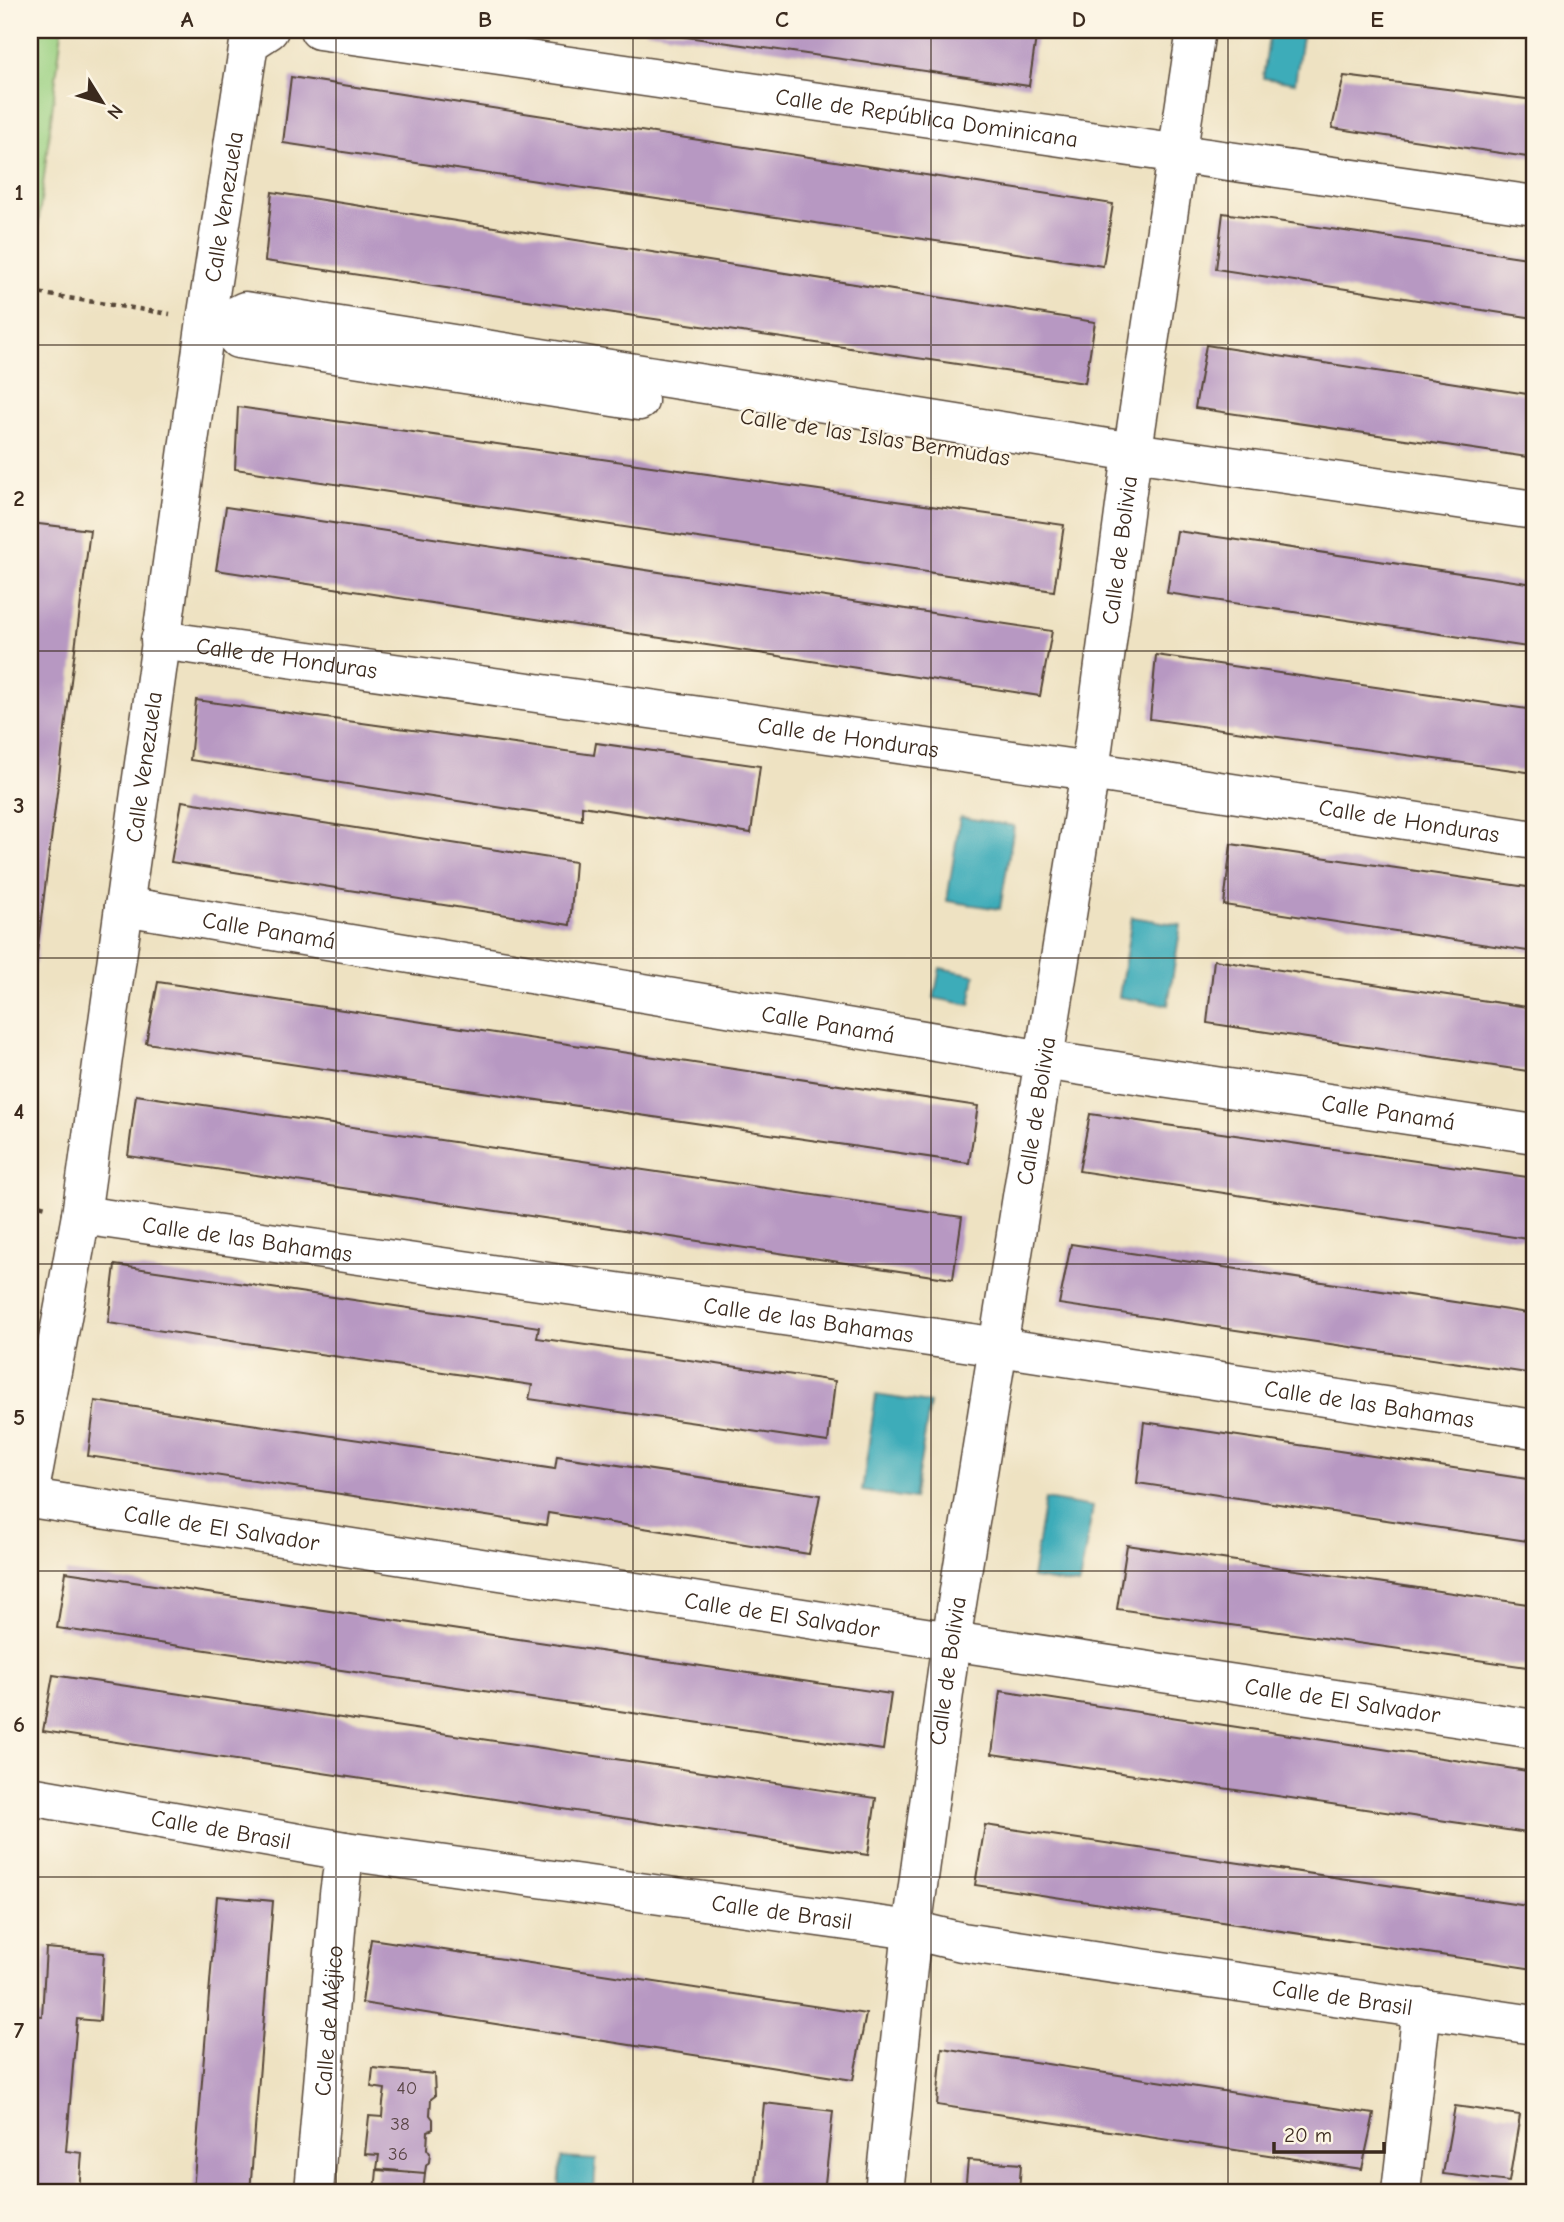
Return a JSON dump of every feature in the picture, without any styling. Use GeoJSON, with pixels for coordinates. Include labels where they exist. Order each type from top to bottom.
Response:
{"type":"FeatureCollection","features":[{"type":"Feature","properties":{"kind":"street","name":"Calle de República Dominicana"},"geometry":{"type":"LineString","coordinates":[[319,30],[1534,205]]}},
{"type":"Feature","properties":{"kind":"street","name":"Calle de Bolivia"},"geometry":{"type":"LineString","coordinates":[[884,2192],[912,1930],[951,1641],[1090,771],[1131,464],[1196,30]]}},
{"type":"Feature","properties":{"kind":"street","name":"Calle Venezuela"},"geometry":{"type":"LineString","coordinates":[[30,1490],[81,1215],[160,640],[260,36]]}},
{"type":"Feature","properties":{"kind":"street","name":"Calle de las Islas Bermudas"},"geometry":{"type":"LineString","coordinates":[[214,321],[238,339],[1131,464],[1534,510]]}},
{"type":"Feature","properties":{"kind":"street","name":"Calle de las Islas Bermudas"},"geometry":{"type":"LineString","coordinates":[[1131,464],[1534,536]]}},
{"type":"Feature","properties":{"kind":"street","name":"Calle de Honduras"},"geometry":{"type":"LineString","coordinates":[[160,640],[1090,771],[1534,840]]}},
{"type":"Feature","properties":{"kind":"street","name":"Calle Panamá"},"geometry":{"type":"LineString","coordinates":[[124,906],[1043,1060],[1534,1133]]}},
{"type":"Feature","properties":{"kind":"street","name":"Calle de las Bahamas"},"geometry":{"type":"LineString","coordinates":[[81,1215],[999,1347],[1534,1429]]}},
{"type":"Feature","properties":{"kind":"street","name":"Calle de El Salvador"},"geometry":{"type":"LineString","coordinates":[[30,1498],[1534,1729]]}},
{"type":"Feature","properties":{"kind":"street","name":"Calle de Brasil"},"geometry":{"type":"LineString","coordinates":[[30,1796],[345,1851],[912,1930],[962,1942],[1534,2025]]}},
{"type":"Feature","properties":{"kind":"street","name":"Calle de Méjico"},"geometry":{"type":"LineString","coordinates":[[313,2192],[345,1851]]}},
{"type":"Feature","properties":{"kind":"street"},"geometry":{"type":"LineString","coordinates":[[1401,2192],[1422,2008]]}},
{"type":"Feature","properties":{"kind":"path"},"geometry":{"type":"LineString","coordinates":[[30,292],[214,321]]}},
{"type":"Feature","properties":{"kind":"green space"},"geometry":{"type":"Polygon","coordinates":[[[30,30],[62,30],[30,290],[30,30]]]}},
{"type":"Feature","properties":{"kind":"water"},"geometry":{"type":"Polygon","coordinates":[[[1270,30],[1303,30],[1295,83],[1263,78],[1270,30]]]}},
{"type":"Feature","properties":{"kind":"water"},"geometry":{"type":"Polygon","coordinates":[[[960,817],[1014,826],[1000,909],[947,901],[960,817]]]}},
{"type":"Feature","properties":{"kind":"water"},"geometry":{"type":"Polygon","coordinates":[[[1132,917],[1181,925],[1168,1005],[1119,997],[1132,917]]]}},
{"type":"Feature","properties":{"kind":"water"},"geometry":{"type":"Polygon","coordinates":[[[940,968],[975,975],[970,1005],[934,998],[940,968]]]}},
{"type":"Feature","properties":{"kind":"water"},"geometry":{"type":"Polygon","coordinates":[[[876,1395],[930,1403],[914,1499],[862,1491],[876,1395]]]}},
{"type":"Feature","properties":{"kind":"water"},"geometry":{"type":"Polygon","coordinates":[[[1045,1499],[1093,1507],[1079,1585],[1032,1578],[1045,1499]]]}},
{"type":"Feature","properties":{"kind":"water"},"geometry":{"type":"Polygon","coordinates":[[[561,2158],[596,2160],[594,2192],[559,2192],[561,2158]]]}},
{"type":"Feature","properties":{"kind":"building"},"geometry":{"type":"Polygon","coordinates":[[[645,30],[1037,30],[1029,86],[645,30]]]}},
{"type":"Feature","properties":{"kind":"building"},"geometry":{"type":"Polygon","coordinates":[[[1344,76],[1534,100],[1534,158],[1332,128],[1344,76]]]}},
{"type":"Feature","properties":{"kind":"building"},"geometry":{"type":"Polygon","coordinates":[[[291,77],[1113,204],[1103,266],[283,143],[291,77]]]}},
{"type":"Feature","properties":{"kind":"building"},"geometry":{"type":"Polygon","coordinates":[[[272,192],[1095,322],[1085,383],[265,261],[272,192]]]}},
{"type":"Feature","properties":{"kind":"building"},"geometry":{"type":"Polygon","coordinates":[[[1223,213],[1534,259],[1534,318],[1216,269],[1223,213]]]}},
{"type":"Feature","properties":{"kind":"building"},"geometry":{"type":"Polygon","coordinates":[[[1206,345],[1534,395],[1534,458],[1195,408],[1206,345]]]}},
{"type":"Feature","properties":{"kind":"building"},"geometry":{"type":"Polygon","coordinates":[[[238,407],[1064,525],[1054,591],[235,469],[238,407]]]}},
{"type":"Feature","properties":{"kind":"building"},"geometry":{"type":"Polygon","coordinates":[[[226,507],[1052,631],[1040,696],[216,570],[226,507]]]}},
{"type":"Feature","properties":{"kind":"building"},"geometry":{"type":"Polygon","coordinates":[[[30,523],[90,530],[31,999],[30,999],[30,523]]]}},
{"type":"Feature","properties":{"kind":"building"},"geometry":{"type":"Polygon","coordinates":[[[1177,531],[1534,584],[1534,648],[1167,593],[1177,531]]]}},
{"type":"Feature","properties":{"kind":"building"},"geometry":{"type":"Polygon","coordinates":[[[1156,655],[1534,710],[1534,773],[1150,719],[1156,655]]]}},
{"type":"Feature","properties":{"kind":"building"},"geometry":{"type":"Polygon","coordinates":[[[196,700],[594,755],[596,743],[760,766],[751,833],[582,806],[582,820],[190,760],[196,700]]]}},
{"type":"Feature","properties":{"kind":"building"},"geometry":{"type":"Polygon","coordinates":[[[182,801],[575,862],[570,925],[171,862],[182,801]]]}},
{"type":"Feature","properties":{"kind":"building"},"geometry":{"type":"Polygon","coordinates":[[[1231,844],[1534,888],[1534,952],[1224,905],[1231,844]]]}},
{"type":"Feature","properties":{"kind":"building"},"geometry":{"type":"Polygon","coordinates":[[[1214,960],[1534,1008],[1534,1072],[1207,1023],[1214,960]]]}},
{"type":"Feature","properties":{"kind":"building"},"geometry":{"type":"Polygon","coordinates":[[[158,982],[978,1106],[969,1163],[146,1043],[158,982]]]}},
{"type":"Feature","properties":{"kind":"building"},"geometry":{"type":"Polygon","coordinates":[[[136,1095],[962,1217],[953,1279],[128,1156],[136,1095]]]}},
{"type":"Feature","properties":{"kind":"building"},"geometry":{"type":"Polygon","coordinates":[[[1090,1114],[1534,1178],[1534,1240],[1079,1171],[1090,1114]]]}},
{"type":"Feature","properties":{"kind":"building"},"geometry":{"type":"Polygon","coordinates":[[[1071,1244],[1534,1314],[1534,1374],[1059,1304],[1071,1244]]]}},
{"type":"Feature","properties":{"kind":"building"},"geometry":{"type":"Polygon","coordinates":[[[115,1265],[539,1327],[537,1338],[835,1381],[828,1442],[529,1399],[532,1385],[108,1323],[115,1265]]]}},
{"type":"Feature","properties":{"kind":"building"},"geometry":{"type":"Polygon","coordinates":[[[95,1401],[555,1469],[557,1456],[820,1495],[809,1554],[548,1513],[546,1525],[88,1456],[95,1401]]]}},
{"type":"Feature","properties":{"kind":"building"},"geometry":{"type":"Polygon","coordinates":[[[1144,1422],[1534,1480],[1534,1542],[1137,1483],[1144,1422]]]}},
{"type":"Feature","properties":{"kind":"building"},"geometry":{"type":"Polygon","coordinates":[[[1127,1545],[1534,1605],[1534,1668],[1117,1609],[1127,1545]]]}},
{"type":"Feature","properties":{"kind":"building"},"geometry":{"type":"Polygon","coordinates":[[[66,1572],[891,1694],[883,1750],[57,1628],[66,1572]]]}},
{"type":"Feature","properties":{"kind":"building"},"geometry":{"type":"Polygon","coordinates":[[[53,1675],[876,1798],[868,1855],[43,1731],[53,1675]]]}},
{"type":"Feature","properties":{"kind":"building"},"geometry":{"type":"Polygon","coordinates":[[[1000,1691],[1534,1772],[1534,1834],[992,1754],[1000,1691]]]}},
{"type":"Feature","properties":{"kind":"building"},"geometry":{"type":"Polygon","coordinates":[[[985,1825],[1534,1907],[1534,1969],[975,1885],[985,1825]]]}},
{"type":"Feature","properties":{"kind":"building"},"geometry":{"type":"Polygon","coordinates":[[[217,1896],[273,1901],[250,2192],[193,2192],[217,1896]]]}},
{"type":"Feature","properties":{"kind":"building"},"geometry":{"type":"Polygon","coordinates":[[[371,1939],[866,2014],[853,2080],[362,2003],[371,1939]]]}},
{"type":"Feature","properties":{"kind":"building"},"geometry":{"type":"Polygon","coordinates":[[[46,1948],[104,1953],[100,2021],[77,2019],[66,2151],[82,2153],[79,2192],[30,2192],[30,2015],[42,2016],[46,1948]]]}},
{"type":"Feature","properties":{"kind":"building"},"geometry":{"type":"Polygon","coordinates":[[[942,2048],[1374,2114],[1362,2169],[937,2105],[942,2048]]]}},
{"type":"Feature","properties":{"kind":"building"},"geometry":{"type":"Polygon","coordinates":[[[373,2068],[434,2074],[435,2096],[431,2099],[430,2115],[433,2129],[428,2131],[427,2149],[430,2153],[425,2173],[377,2169],[379,2155],[365,2154],[369,2116],[382,2117],[385,2089],[371,2087],[373,2068]]]}},
{"type":"Feature","properties":{"kind":"building"},"geometry":{"type":"Polygon","coordinates":[[[764,2103],[833,2111],[824,2192],[755,2192],[764,2103]]]}},
{"type":"Feature","properties":{"kind":"building"},"geometry":{"type":"Polygon","coordinates":[[[1455,2106],[1520,2115],[1509,2182],[1443,2174],[1455,2106]]]}},
{"type":"Feature","properties":{"kind":"building"},"geometry":{"type":"Polygon","coordinates":[[[1534,2145],[1534,2187],[1527,2186],[1534,2145]]]}},
{"type":"Feature","properties":{"kind":"building"},"geometry":{"type":"Polygon","coordinates":[[[968,2160],[1021,2164],[1019,2192],[965,2192],[968,2160]]]}},
{"type":"Feature","properties":{"kind":"building"},"geometry":{"type":"Polygon","coordinates":[[[377,2170],[425,2174],[423,2192],[375,2192],[377,2170]]]}}]}
